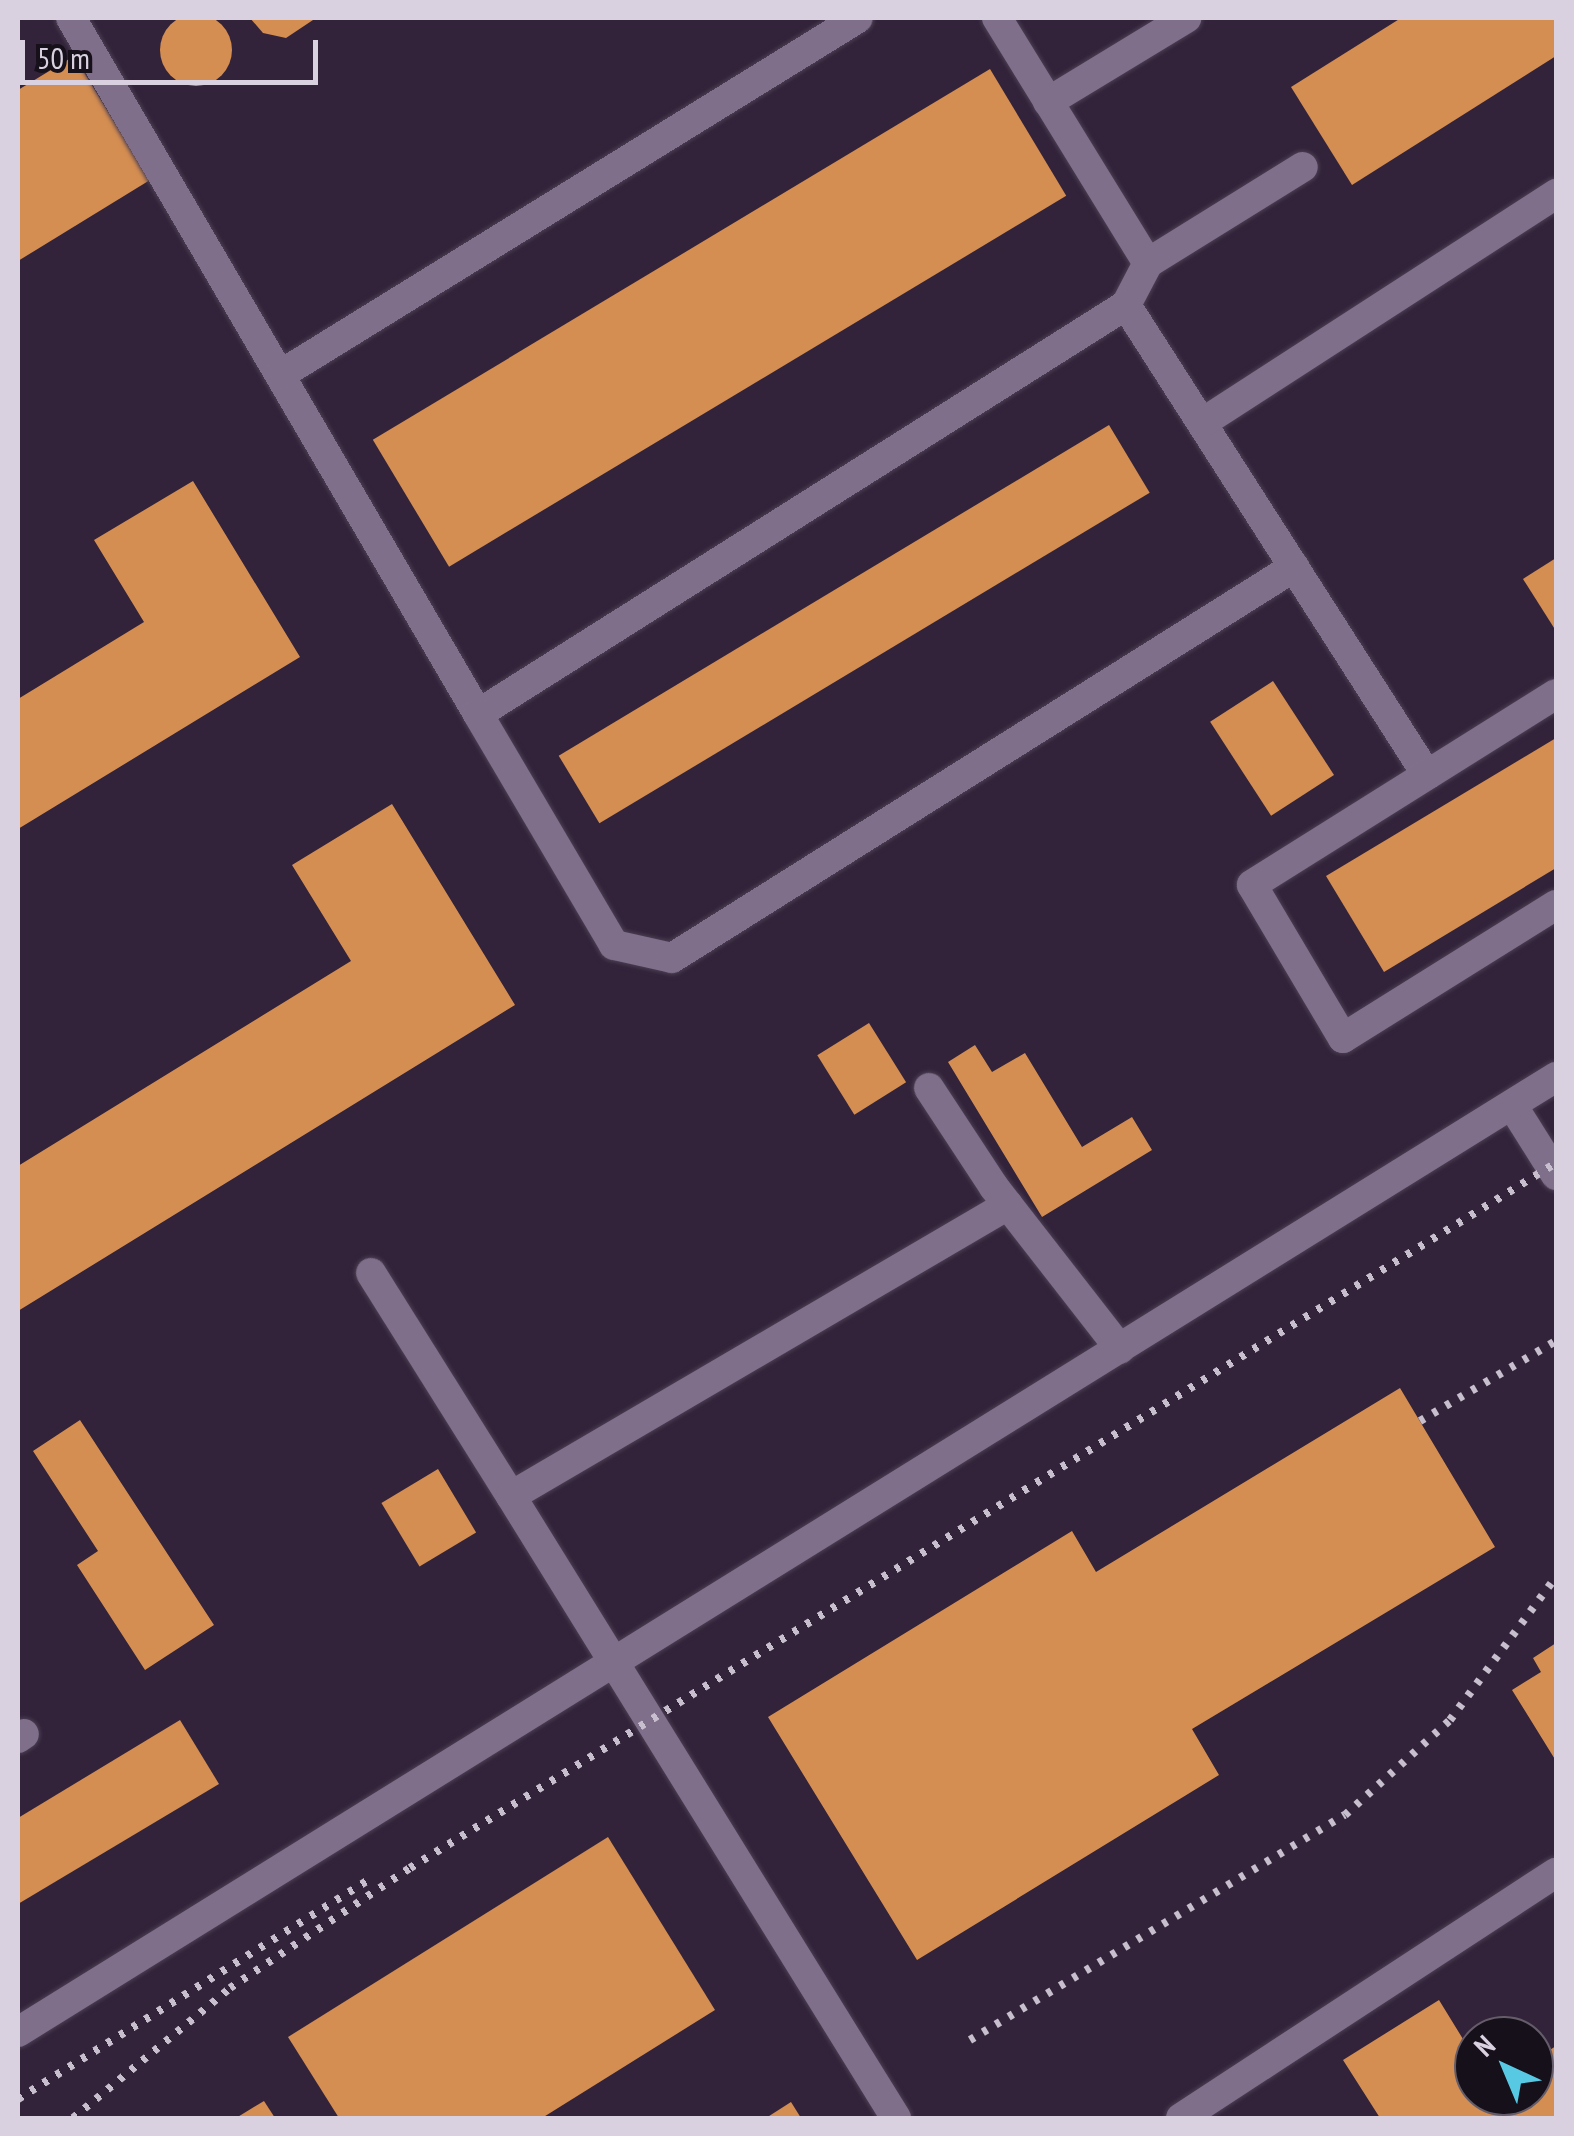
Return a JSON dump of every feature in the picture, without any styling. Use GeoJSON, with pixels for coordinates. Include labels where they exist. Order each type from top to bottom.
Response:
{"type":"FeatureCollection","features":[{"type":"Feature","properties":{"kind":"lane"},"geometry":{"type":"LineString","coordinates":[[71,18],[614,945],[672,958],[1294,567]]}},
{"type":"Feature","properties":{"kind":"lane"},"geometry":{"type":"LineString","coordinates":[[280,375],[858,18]]}},
{"type":"Feature","properties":{"kind":"lane"},"geometry":{"type":"LineString","coordinates":[[996,18],[1148,264]]}},
{"type":"Feature","properties":{"kind":"lane"},"geometry":{"type":"LineString","coordinates":[[1048,102],[1186,18]]}},
{"type":"Feature","properties":{"kind":"lane"},"geometry":{"type":"LineString","coordinates":[[478,714],[1126,305],[1148,264],[1302,167]]}},
{"type":"Feature","properties":{"kind":"lane"},"geometry":{"type":"LineString","coordinates":[[1202,423],[1556,194]]}},
{"type":"Feature","properties":{"kind":"lane"},"geometry":{"type":"LineString","coordinates":[[1126,305],[1427,775]]}},
{"type":"Feature","properties":{"kind":"lane"},"geometry":{"type":"LineString","coordinates":[[1556,694],[1252,884],[1343,1038],[1556,904]]}},
{"type":"Feature","properties":{"kind":"lane"},"geometry":{"type":"LineString","coordinates":[[18,2032],[1556,1078]]}},
{"type":"Feature","properties":{"kind":"lane"},"geometry":{"type":"LineString","coordinates":[[929,1088],[1008,1205],[1120,1349]]}},
{"type":"Feature","properties":{"kind":"lane"},"geometry":{"type":"LineString","coordinates":[[1512,1104],[1556,1176]]}},
{"type":"Feature","properties":{"kind":"lane"},"geometry":{"type":"LineString","coordinates":[[511,1496],[1008,1205]]}},
{"type":"Feature","properties":{"kind":"lane"},"geometry":{"type":"LineString","coordinates":[[370,1273],[511,1496],[610,1668],[896,2118]]}},
{"type":"Feature","properties":{"kind":"lane"},"geometry":{"type":"LineString","coordinates":[[1182,2118],[1556,1873]]}},
{"type":"Feature","properties":{"kind":"building"},"geometry":{"type":"Polygon","coordinates":[[[196,14],[221,25],[232,50],[221,75],[196,86],[171,75],[160,50],[171,25],[196,14]]]}},
{"type":"Feature","properties":{"kind":"building"},"geometry":{"type":"Polygon","coordinates":[[[250,18],[316,18],[286,38],[263,33],[250,18]]]}},
{"type":"Feature","properties":{"kind":"building"},"geometry":{"type":"Polygon","coordinates":[[[1401,18],[1556,18],[1556,56],[1352,185],[1291,87],[1401,18]]]}},
{"type":"Feature","properties":{"kind":"building"},"geometry":{"type":"Polygon","coordinates":[[[74,56],[150,180],[18,261],[18,90],[74,56]]]}},
{"type":"Feature","properties":{"kind":"building"},"geometry":{"type":"Polygon","coordinates":[[[990,69],[1066,196],[449,567],[373,440],[990,69]]]}},
{"type":"Feature","properties":{"kind":"building"},"geometry":{"type":"Polygon","coordinates":[[[1109,425],[1150,493],[599,823],[559,756],[1109,425]]]}},
{"type":"Feature","properties":{"kind":"building"},"geometry":{"type":"Polygon","coordinates":[[[193,481],[300,657],[18,829],[18,699],[144,622],[94,540],[193,481]]]}},
{"type":"Feature","properties":{"kind":"building"},"geometry":{"type":"Polygon","coordinates":[[[1556,558],[1556,631],[1523,579],[1556,558]]]}},
{"type":"Feature","properties":{"kind":"building"},"geometry":{"type":"Polygon","coordinates":[[[1273,681],[1334,775],[1271,816],[1210,722],[1273,681]]]}},
{"type":"Feature","properties":{"kind":"building"},"geometry":{"type":"Polygon","coordinates":[[[1556,738],[1556,868],[1384,972],[1326,876],[1556,738]]]}},
{"type":"Feature","properties":{"kind":"building"},"geometry":{"type":"Polygon","coordinates":[[[392,804],[515,1005],[18,1311],[18,1166],[351,961],[292,865],[392,804]]]}},
{"type":"Feature","properties":{"kind":"building"},"geometry":{"type":"Polygon","coordinates":[[[869,1023],[906,1082],[854,1115],[817,1055],[869,1023]]]}},
{"type":"Feature","properties":{"kind":"building"},"geometry":{"type":"Polygon","coordinates":[[[975,1045],[992,1072],[1025,1053],[1082,1147],[1132,1117],[1152,1150],[1042,1217],[948,1062],[975,1045]]]}},
{"type":"Feature","properties":{"kind":"building"},"geometry":{"type":"Polygon","coordinates":[[[1400,1388],[1495,1547],[1192,1729],[1219,1775],[917,1960],[768,1717],[1072,1531],[1096,1572],[1400,1388]]]}},
{"type":"Feature","properties":{"kind":"building"},"geometry":{"type":"Polygon","coordinates":[[[80,1420],[214,1625],[145,1670],[77,1565],[98,1551],[33,1451],[80,1420]]]}},
{"type":"Feature","properties":{"kind":"building"},"geometry":{"type":"Polygon","coordinates":[[[438,1469],[476,1532],[420,1566],[381,1503],[438,1469]]]}},
{"type":"Feature","properties":{"kind":"building"},"geometry":{"type":"Polygon","coordinates":[[[1556,1643],[1556,1761],[1512,1690],[1541,1672],[1533,1658],[1556,1643]]]}},
{"type":"Feature","properties":{"kind":"building"},"geometry":{"type":"Polygon","coordinates":[[[180,1720],[219,1784],[18,1904],[18,1818],[180,1720]]]}},
{"type":"Feature","properties":{"kind":"building"},"geometry":{"type":"Polygon","coordinates":[[[608,1837],[715,2010],[542,2118],[339,2118],[288,2037],[608,1837]]]}},
{"type":"Feature","properties":{"kind":"building"},"geometry":{"type":"Polygon","coordinates":[[[1439,2000],[1454,2024],[1454,2116],[1554,2116],[1556,2046],[1556,2118],[1380,2118],[1343,2060],[1439,2000]]]}},
{"type":"Feature","properties":{"kind":"building"},"geometry":{"type":"Polygon","coordinates":[[[264,2101],[275,2118],[236,2118],[264,2101]]]}},
{"type":"Feature","properties":{"kind":"building"},"geometry":{"type":"Polygon","coordinates":[[[791,2102],[801,2118],[766,2118],[791,2102]]]}},
{"type":"Feature","properties":{"kind":"railway"},"geometry":{"type":"LineString","coordinates":[[73,2118],[230,1988],[410,1868],[1556,1163]]}},
{"type":"Feature","properties":{"kind":"railway"},"geometry":{"type":"LineString","coordinates":[[1420,1421],[1556,1341]]}},
{"type":"Feature","properties":{"kind":"railway"},"geometry":{"type":"LineString","coordinates":[[970,2040],[1345,1815],[1450,1720],[1556,1577]]}},
{"type":"Feature","properties":{"kind":"railway"},"geometry":{"type":"LineString","coordinates":[[18,2099],[367,1881]]}}]}
